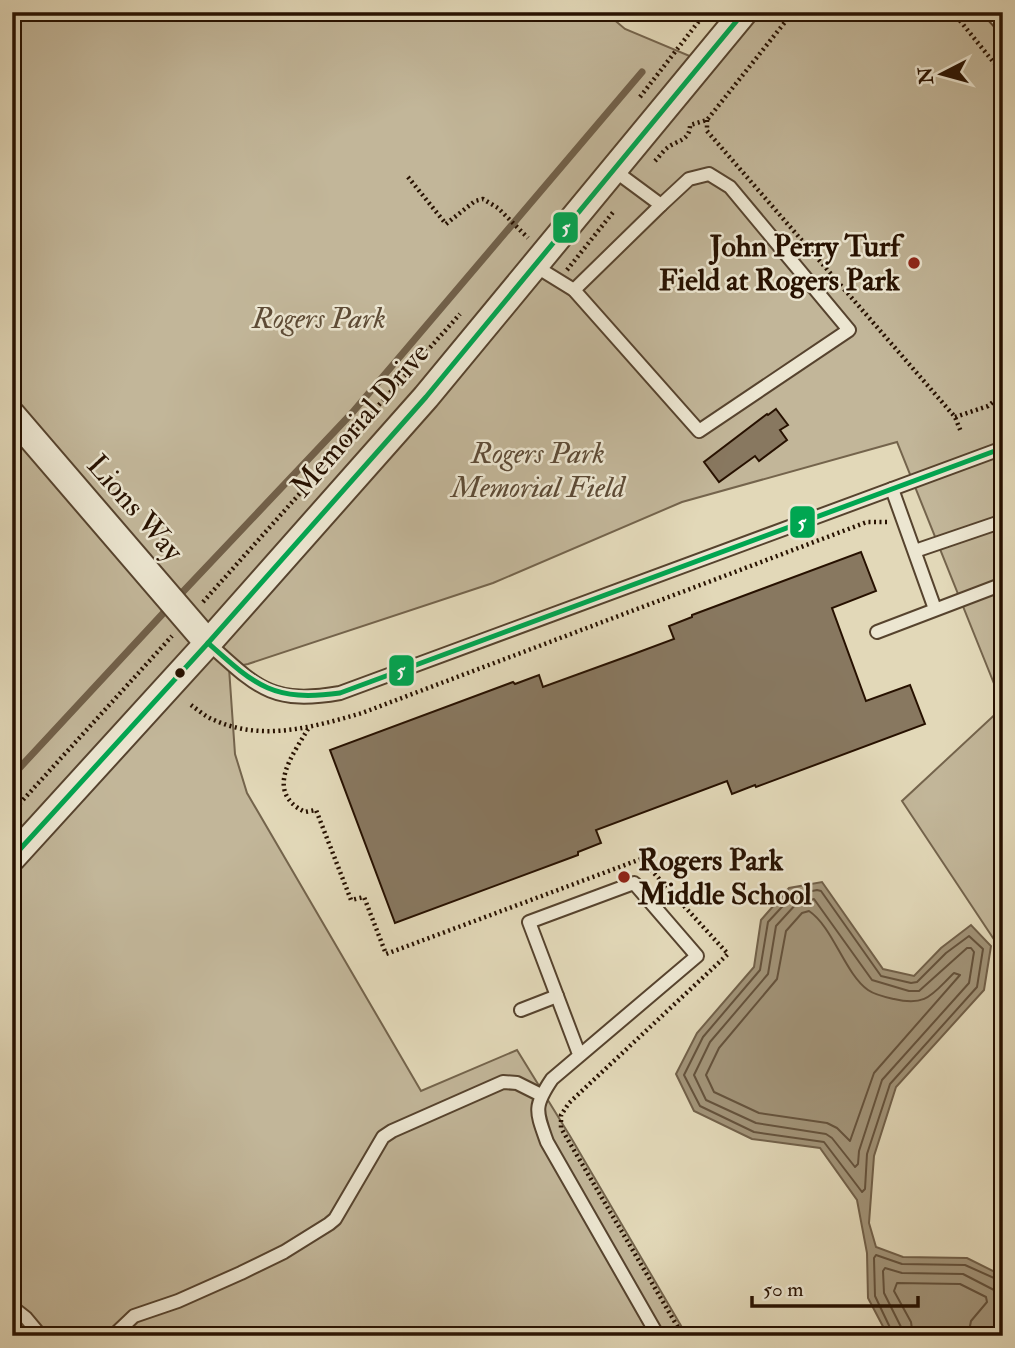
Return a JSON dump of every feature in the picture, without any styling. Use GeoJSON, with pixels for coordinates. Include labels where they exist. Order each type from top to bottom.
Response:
{"type":"FeatureCollection","features":[{"type":"Feature","properties":{"kind":"street","name":"Memorial Drive"},"geometry":{"type":"LineString","coordinates":[[12,858],[208,643],[426,397],[528,257],[615,171],[744,12]]}},
{"type":"Feature","properties":{"kind":"street","name":"Lions Way"},"geometry":{"type":"LineString","coordinates":[[12,415],[180,600],[208,643]]}},
{"type":"Feature","properties":{"kind":"lane"},"geometry":{"type":"LineString","coordinates":[[990,12],[1003,26]]}},
{"type":"Feature","properties":{"kind":"lane"},"geometry":{"type":"LineString","coordinates":[[615,171],[661,205]]}},
{"type":"Feature","properties":{"kind":"lane"},"geometry":{"type":"LineString","coordinates":[[528,257],[574,290],[699,431],[849,330],[730,187],[709,174],[690,179],[574,290]]}},
{"type":"Feature","properties":{"kind":"lane"},"geometry":{"type":"LineString","coordinates":[[208,643],[245,677],[276,695],[309,698],[340,693],[1003,448]]}},
{"type":"Feature","properties":{"kind":"lane"},"geometry":{"type":"LineString","coordinates":[[892,489],[935,609]]}},
{"type":"Feature","properties":{"kind":"lane"},"geometry":{"type":"LineString","coordinates":[[915,551],[1003,521]]}},
{"type":"Feature","properties":{"kind":"lane"},"geometry":{"type":"LineString","coordinates":[[877,632],[1003,584]]}},
{"type":"Feature","properties":{"kind":"lane"},"geometry":{"type":"LineString","coordinates":[[579,1054],[529,922],[634,883],[697,956],[552,1079],[541,1095],[537,1114],[547,1142],[659,1336]]}},
{"type":"Feature","properties":{"kind":"lane"},"geometry":{"type":"LineString","coordinates":[[521,1010],[557,996]]}},
{"type":"Feature","properties":{"kind":"lane"},"geometry":{"type":"LineString","coordinates":[[113,1336],[134,1316],[178,1301],[241,1273],[284,1252],[329,1224],[335,1219],[383,1137],[392,1131],[503,1082],[517,1083],[541,1095]]}},
{"type":"Feature","properties":{"kind":"lane"},"geometry":{"type":"LineString","coordinates":[[12,1307],[26,1318],[41,1336]]}},
{"type":"Feature","properties":{"kind":"path"},"geometry":{"type":"LineString","coordinates":[[636,102],[706,12]]}},
{"type":"Feature","properties":{"kind":"path"},"geometry":{"type":"LineString","coordinates":[[793,12],[707,120],[707,131],[955,417],[961,432]]}},
{"type":"Feature","properties":{"kind":"path"},"geometry":{"type":"LineString","coordinates":[[953,12],[1003,74]]}},
{"type":"Feature","properties":{"kind":"path"},"geometry":{"type":"LineString","coordinates":[[408,177],[446,224],[483,199],[498,208],[529,238]]}},
{"type":"Feature","properties":{"kind":"path"},"geometry":{"type":"LineString","coordinates":[[528,257],[529,238],[536,229]]}},
{"type":"Feature","properties":{"kind":"path"},"geometry":{"type":"LineString","coordinates":[[180,600],[462,312]]}},
{"type":"Feature","properties":{"kind":"path"},"geometry":{"type":"LineString","coordinates":[[955,417],[988,406],[1003,394]]}},
{"type":"Feature","properties":{"kind":"path"},"geometry":{"type":"LineString","coordinates":[[191,705],[214,720],[259,732],[308,729],[362,713],[867,522],[889,522],[895,529]]}},
{"type":"Feature","properties":{"kind":"path"},"geometry":{"type":"LineString","coordinates":[[12,812],[173,635],[164,629]]}},
{"type":"Feature","properties":{"kind":"green space","name":"Rogers Park"},"geometry":{"type":"Polygon","coordinates":[[[12,12],[605,12],[625,29],[711,65],[754,12],[1003,12],[1003,706],[897,442],[682,502],[493,583],[229,668],[235,754],[247,793],[421,1091],[517,1050],[687,1336],[12,1336],[12,12]]]}},
{"type":"Feature","properties":{"kind":"green space"},"geometry":{"type":"Polygon","coordinates":[[[1003,707],[1003,953],[902,801],[1003,707]]]}},
{"type":"Feature","properties":{"kind":"water"},"geometry":{"type":"Polygon","coordinates":[[[822,882],[883,969],[914,976],[941,948],[971,925],[991,946],[984,990],[896,1087],[874,1156],[869,1223],[876,1247],[903,1257],[967,1258],[1003,1276],[1003,1321],[992,1336],[888,1336],[868,1298],[867,1253],[857,1200],[820,1148],[752,1139],[694,1111],[676,1074],[697,1033],[754,967],[761,920],[789,888],[822,882]]]}},
{"type":"Feature","properties":{"kind":"building"},"geometry":{"type":"Polygon","coordinates":[[[776,409],[788,425],[780,430],[787,440],[759,461],[755,456],[719,482],[704,462],[776,409]]]}},
{"type":"Feature","properties":{"kind":"building"},"geometry":{"type":"Polygon","coordinates":[[[861,552],[876,591],[832,608],[866,701],[910,685],[925,724],[756,787],[755,785],[732,794],[727,781],[596,830],[601,843],[578,852],[578,855],[395,923],[330,750],[513,682],[515,684],[539,675],[543,687],[674,639],[669,626],[692,615],[861,552]]]}},
{"type":"Feature","properties":{"kind":"waterway"},"geometry":{"type":"LineString","coordinates":[[177,598],[352,413],[642,72]]}},
{"type":"Feature","properties":{"kind":"waterway"},"geometry":{"type":"LineString","coordinates":[[12,776],[169,607]]}},
{"type":"Feature","properties":{"kind":"transit line","name":"5"},"geometry":{"type":"LineString","coordinates":[[12,858],[208,643],[426,397],[744,12]]}},
{"type":"Feature","properties":{"kind":"transit line","name":"5"},"geometry":{"type":"LineString","coordinates":[[208,643],[239,670],[267,688],[298,695],[340,693],[1003,448]]}},
{"type":"Feature","properties":{"kind":"place","name":"John Perry Turf Field at Rogers Park"},"geometry":{"type":"Point","coordinates":[914,263]}},
{"type":"Feature","properties":{"kind":"place","name":"Rogers Park Middle School"},"geometry":{"type":"Point","coordinates":[624,877]}},
{"type":"Feature","properties":{"kind":"park label","name":"Rogers Park Memorial Field"},"geometry":{"type":"Point","coordinates":[538,470]}}]}
